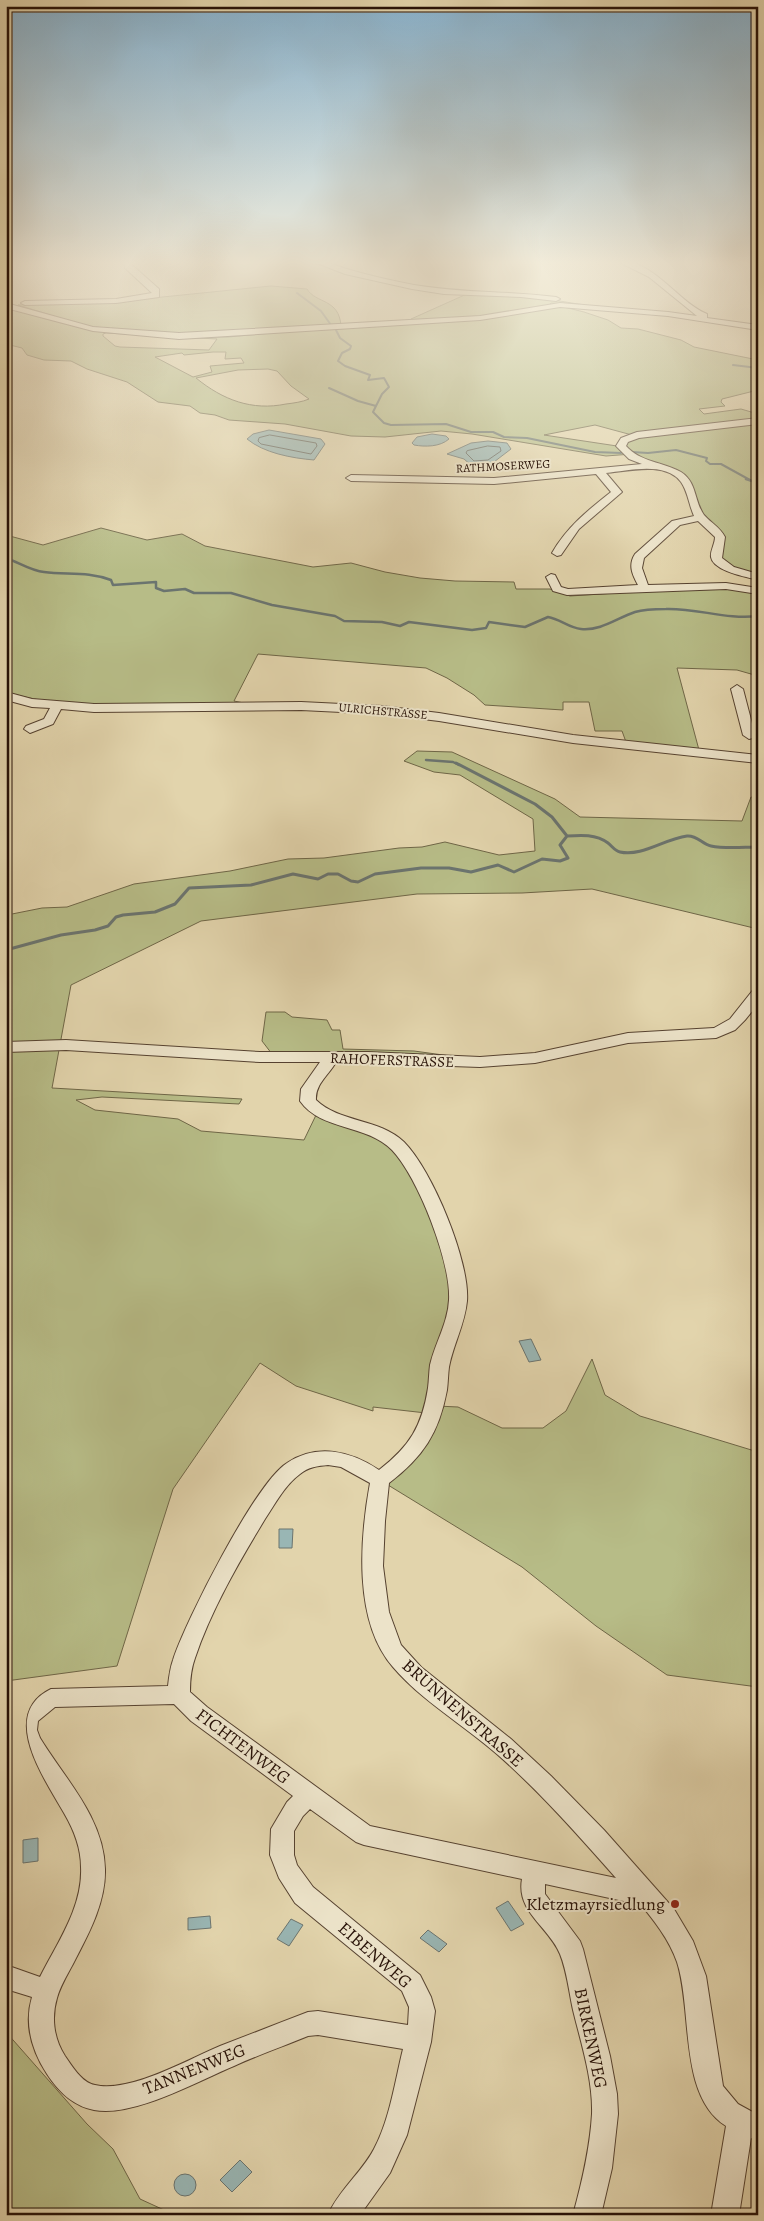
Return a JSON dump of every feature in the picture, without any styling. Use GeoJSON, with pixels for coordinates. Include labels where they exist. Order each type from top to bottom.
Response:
{"type":"FeatureCollection","features":[{"type":"Feature","properties":{"kind":"street"},"geometry":{"type":"LineString","coordinates":[[758,421],[647,433],[629,437],[622,443],[622,448],[626,452],[675,472],[685,480],[701,517],[719,535],[720,543],[716,556],[720,563],[758,577]]}},
{"type":"Feature","properties":{"kind":"street","name":"RATHMOSERWEG"},"geometry":{"type":"LineString","coordinates":[[351,478],[483,481],[657,466]]}},
{"type":"Feature","properties":{"kind":"street"},"geometry":{"type":"LineString","coordinates":[[557,553],[566,535],[617,492],[598,471]]}},
{"type":"Feature","properties":{"kind":"street"},"geometry":{"type":"LineString","coordinates":[[645,588],[637,572],[636,562],[639,556],[676,523],[701,517]]}},
{"type":"Feature","properties":{"kind":"street"},"geometry":{"type":"LineString","coordinates":[[551,578],[557,589],[567,592],[726,586],[758,591]]}},
{"type":"Feature","properties":{"kind":"street"},"geometry":{"type":"LineString","coordinates":[[737,689],[753,734],[754,758]]}},
{"type":"Feature","properties":{"kind":"street","name":"ULRICHSTRASSE"},"geometry":{"type":"LineString","coordinates":[[6,696],[32,703],[94,708],[301,706],[367,709],[440,717],[573,739],[754,758]]}},
{"type":"Feature","properties":{"kind":"street"},"geometry":{"type":"LineString","coordinates":[[30,729],[49,721],[57,706]]}},
{"type":"Feature","properties":{"kind":"street","name":"RAHOFERSTRASSE"},"geometry":{"type":"LineString","coordinates":[[6,1047],[66,1045],[233,1056],[498,1062],[555,1054],[628,1038],[707,1034],[731,1027],[758,993]]}},
{"type":"Feature","properties":{"kind":"street"},"geometry":{"type":"LineString","coordinates":[[179,1695],[181,1670],[193,1637],[228,1566],[270,1494],[284,1474],[291,1468],[314,1460],[337,1458],[354,1463],[380,1480],[410,1456],[425,1435],[435,1402],[442,1355],[457,1308],[458,1290],[449,1247],[426,1191],[403,1152],[385,1135],[364,1125],[318,1110],[308,1101],[308,1090],[325,1068],[330,1058]]}},
{"type":"Feature","properties":{"kind":"street","name":"BRUNNENSTRASSE"},"geometry":{"type":"LineString","coordinates":[[380,1480],[374,1518],[374,1570],[380,1616],[392,1650],[424,1682],[515,1756],[583,1824],[660,1910],[678,1937],[689,1961],[695,1987],[710,2085],[716,2099],[725,2110],[749,2124]]}},
{"type":"Feature","properties":{"kind":"street","name":"FICHTENWEG"},"geometry":{"type":"LineString","coordinates":[[179,1695],[199,1714],[359,1833],[368,1837],[628,1891],[642,1890]]}},
{"type":"Feature","properties":{"kind":"street","name":"TANNENWEG"},"geometry":{"type":"LineString","coordinates":[[179,1695],[51,1698],[32,1711],[27,1720],[26,1730],[29,1741],[80,1820],[91,1849],[93,1866],[93,1882],[86,1913],[47,1991],[41,2020],[45,2047],[54,2063],[69,2082],[81,2092],[94,2098],[122,2097],[144,2091],[308,2024],[318,2023],[418,2039]]}},
{"type":"Feature","properties":{"kind":"street","name":"EIBENWEG"},"geometry":{"type":"LineString","coordinates":[[309,1796],[295,1809],[283,1829],[281,1841],[282,1855],[288,1870],[304,1895],[411,1983],[421,2002],[422,2012],[403,2106],[384,2157],[342,2215]]}},
{"type":"Feature","properties":{"kind":"street","name":"BIRKENWEG"},"geometry":{"type":"LineString","coordinates":[[535,1872],[532,1890],[534,1898],[571,1949],[597,2056],[604,2094],[605,2114],[599,2168],[587,2215]]}},
{"type":"Feature","properties":{"kind":"street"},"geometry":{"type":"LineString","coordinates":[[6,1977],[47,1991]]}},
{"type":"Feature","properties":{"kind":"street"},"geometry":{"type":"LineString","coordinates":[[725,2215],[749,2124]]}},
{"type":"Feature","properties":{"kind":"green space"},"geometry":{"type":"Polygon","coordinates":[[[76,364],[168,364],[193,377],[212,372],[210,366],[237,364],[758,364],[758,390],[722,399],[721,402],[725,406],[699,409],[704,414],[741,409],[758,414],[758,576],[736,570],[721,560],[719,553],[722,535],[702,514],[687,480],[676,472],[632,454],[606,456],[472,434],[441,431],[385,437],[351,436],[285,424],[229,420],[215,415],[200,413],[190,406],[158,402],[127,382],[76,364]],[[268,369],[238,370],[196,378],[227,398],[250,405],[273,406],[309,399],[291,386],[277,371],[268,369]],[[595,425],[544,435],[617,446],[623,439],[632,435],[595,425]]]}},
{"type":"Feature","properties":{"kind":"green space"},"geometry":{"type":"Polygon","coordinates":[[[101,528],[147,540],[182,534],[205,546],[313,567],[351,563],[385,572],[420,578],[455,581],[514,582],[516,589],[550,589],[570,596],[692,588],[743,589],[758,592],[758,637],[753,656],[758,658],[758,676],[737,670],[677,668],[699,750],[626,742],[622,731],[595,731],[589,702],[563,702],[563,710],[485,705],[474,695],[447,678],[426,668],[258,654],[234,701],[244,703],[124,707],[94,706],[64,704],[6,692],[6,535],[43,545],[101,528]]]}},
{"type":"Feature","properties":{"kind":"green space"},"geometry":{"type":"Polygon","coordinates":[[[417,751],[452,752],[555,799],[580,817],[742,821],[751,797],[758,798],[758,929],[592,889],[522,893],[417,894],[201,921],[71,985],[52,1088],[242,1099],[239,1104],[102,1097],[76,1100],[95,1110],[178,1119],[201,1131],[304,1140],[317,1113],[403,1144],[460,1269],[426,1413],[373,1407],[373,1411],[296,1386],[260,1363],[173,1489],[117,1666],[6,1681],[6,912],[12,914],[42,908],[67,907],[134,884],[230,871],[288,859],[324,858],[399,848],[422,847],[445,842],[499,855],[535,851],[533,819],[460,775],[434,772],[404,761],[417,751]]]}},
{"type":"Feature","properties":{"kind":"green space"},"geometry":{"type":"Polygon","coordinates":[[[266,1012],[285,1012],[292,1017],[327,1020],[332,1030],[340,1030],[343,1049],[414,1051],[465,1058],[272,1054],[262,1041],[266,1012]]]}},
{"type":"Feature","properties":{"kind":"green space"},"geometry":{"type":"Polygon","coordinates":[[[592,1359],[605,1395],[640,1416],[758,1452],[758,1687],[667,1675],[596,1626],[522,1567],[388,1485],[437,1406],[458,1407],[502,1428],[543,1428],[566,1411],[592,1359]]]}},
{"type":"Feature","properties":{"kind":"green space"},"geometry":{"type":"Polygon","coordinates":[[[6,2032],[87,2124],[113,2149],[140,2199],[175,2215],[6,2215],[6,2032]]]}},
{"type":"Feature","properties":{"kind":"water"},"geometry":{"type":"Polygon","coordinates":[[[269,430],[321,439],[325,444],[314,460],[278,454],[261,448],[247,439],[253,434],[269,430]]]}},
{"type":"Feature","properties":{"kind":"water"},"geometry":{"type":"Polygon","coordinates":[[[432,434],[446,436],[449,439],[441,444],[432,446],[418,446],[412,443],[417,437],[432,434]]]}},
{"type":"Feature","properties":{"kind":"water"},"geometry":{"type":"Polygon","coordinates":[[[488,441],[507,443],[511,449],[490,465],[472,466],[464,459],[447,454],[471,443],[488,441]]]}},
{"type":"Feature","properties":{"kind":"water"},"geometry":{"type":"Polygon","coordinates":[[[531,1339],[541,1360],[529,1362],[519,1341],[531,1339]]]}},
{"type":"Feature","properties":{"kind":"water"},"geometry":{"type":"Polygon","coordinates":[[[279,1529],[293,1529],[292,1548],[279,1548],[279,1529]]]}},
{"type":"Feature","properties":{"kind":"water"},"geometry":{"type":"Polygon","coordinates":[[[38,1838],[38,1861],[23,1863],[23,1840],[38,1838]]]}},
{"type":"Feature","properties":{"kind":"water"},"geometry":{"type":"Polygon","coordinates":[[[508,1901],[524,1924],[511,1931],[496,1908],[508,1901]]]}},
{"type":"Feature","properties":{"kind":"water"},"geometry":{"type":"Polygon","coordinates":[[[210,1916],[211,1928],[188,1930],[188,1918],[210,1916]]]}},
{"type":"Feature","properties":{"kind":"water"},"geometry":{"type":"Polygon","coordinates":[[[291,1919],[303,1925],[289,1946],[277,1939],[291,1919]]]}},
{"type":"Feature","properties":{"kind":"water"},"geometry":{"type":"Polygon","coordinates":[[[428,1930],[447,1944],[439,1952],[420,1938],[428,1930]]]}},
{"type":"Feature","properties":{"kind":"water"},"geometry":{"type":"Polygon","coordinates":[[[240,2160],[252,2172],[232,2192],[220,2180],[240,2160]]]}},
{"type":"Feature","properties":{"kind":"water"},"geometry":{"type":"Polygon","coordinates":[[[185,2174],[193,2177],[196,2185],[193,2193],[185,2196],[177,2193],[174,2185],[177,2177],[185,2174]]]}},
{"type":"Feature","properties":{"kind":"waterway"},"geometry":{"type":"LineString","coordinates":[[342,364],[370,375],[368,380],[384,378],[389,387],[382,394],[376,406]]}},
{"type":"Feature","properties":{"kind":"waterway"},"geometry":{"type":"LineString","coordinates":[[733,365],[758,368]]}},
{"type":"Feature","properties":{"kind":"waterway"},"geometry":{"type":"LineString","coordinates":[[329,388],[358,401],[376,406]]}},
{"type":"Feature","properties":{"kind":"waterway"},"geometry":{"type":"LineString","coordinates":[[376,406],[373,412],[384,423],[391,425],[446,424],[471,432],[493,432],[504,437],[527,438],[595,452],[621,453]]}},
{"type":"Feature","properties":{"kind":"waterway"},"geometry":{"type":"LineString","coordinates":[[632,452],[648,453],[676,450],[707,458],[706,461],[710,464],[721,464],[750,480]]}},
{"type":"Feature","properties":{"kind":"waterway"},"geometry":{"type":"LineString","coordinates":[[746,479],[758,483]]}},
{"type":"Feature","properties":{"kind":"waterway"},"geometry":{"type":"LineString","coordinates":[[6,558],[39,571],[102,577],[111,580],[113,585],[156,582],[156,588],[164,591],[185,589],[194,593],[231,593],[272,605],[335,616],[344,621],[382,622],[400,626],[409,622],[472,630],[486,628],[489,622],[525,627],[548,617],[577,628],[588,629],[602,626],[635,612],[658,609],[678,609],[746,617],[758,616]]}},
{"type":"Feature","properties":{"kind":"waterway"},"geometry":{"type":"LineString","coordinates":[[426,760],[453,762],[459,765]]}},
{"type":"Feature","properties":{"kind":"waterway"},"geometry":{"type":"LineString","coordinates":[[456,763],[535,804],[552,817],[567,836]]}},
{"type":"Feature","properties":{"kind":"waterway"},"geometry":{"type":"LineString","coordinates":[[567,836],[583,835],[598,838],[608,843],[615,850],[628,853],[645,850],[687,836],[694,837],[716,847],[758,847]]}},
{"type":"Feature","properties":{"kind":"waterway"},"geometry":{"type":"LineString","coordinates":[[6,950],[61,935],[95,930],[108,926],[116,917],[123,915],[155,912],[175,904],[189,888],[251,885],[293,874],[318,879],[328,874],[338,874],[351,881],[358,882],[375,874],[421,868],[449,868],[471,872],[498,865],[514,872],[542,859],[560,861],[568,858],[560,845],[567,836]]}},
{"type":"Feature","properties":{"kind":"place","name":"Kletzmayrsiedlung"},"geometry":{"type":"Point","coordinates":[675,1904]}}]}
